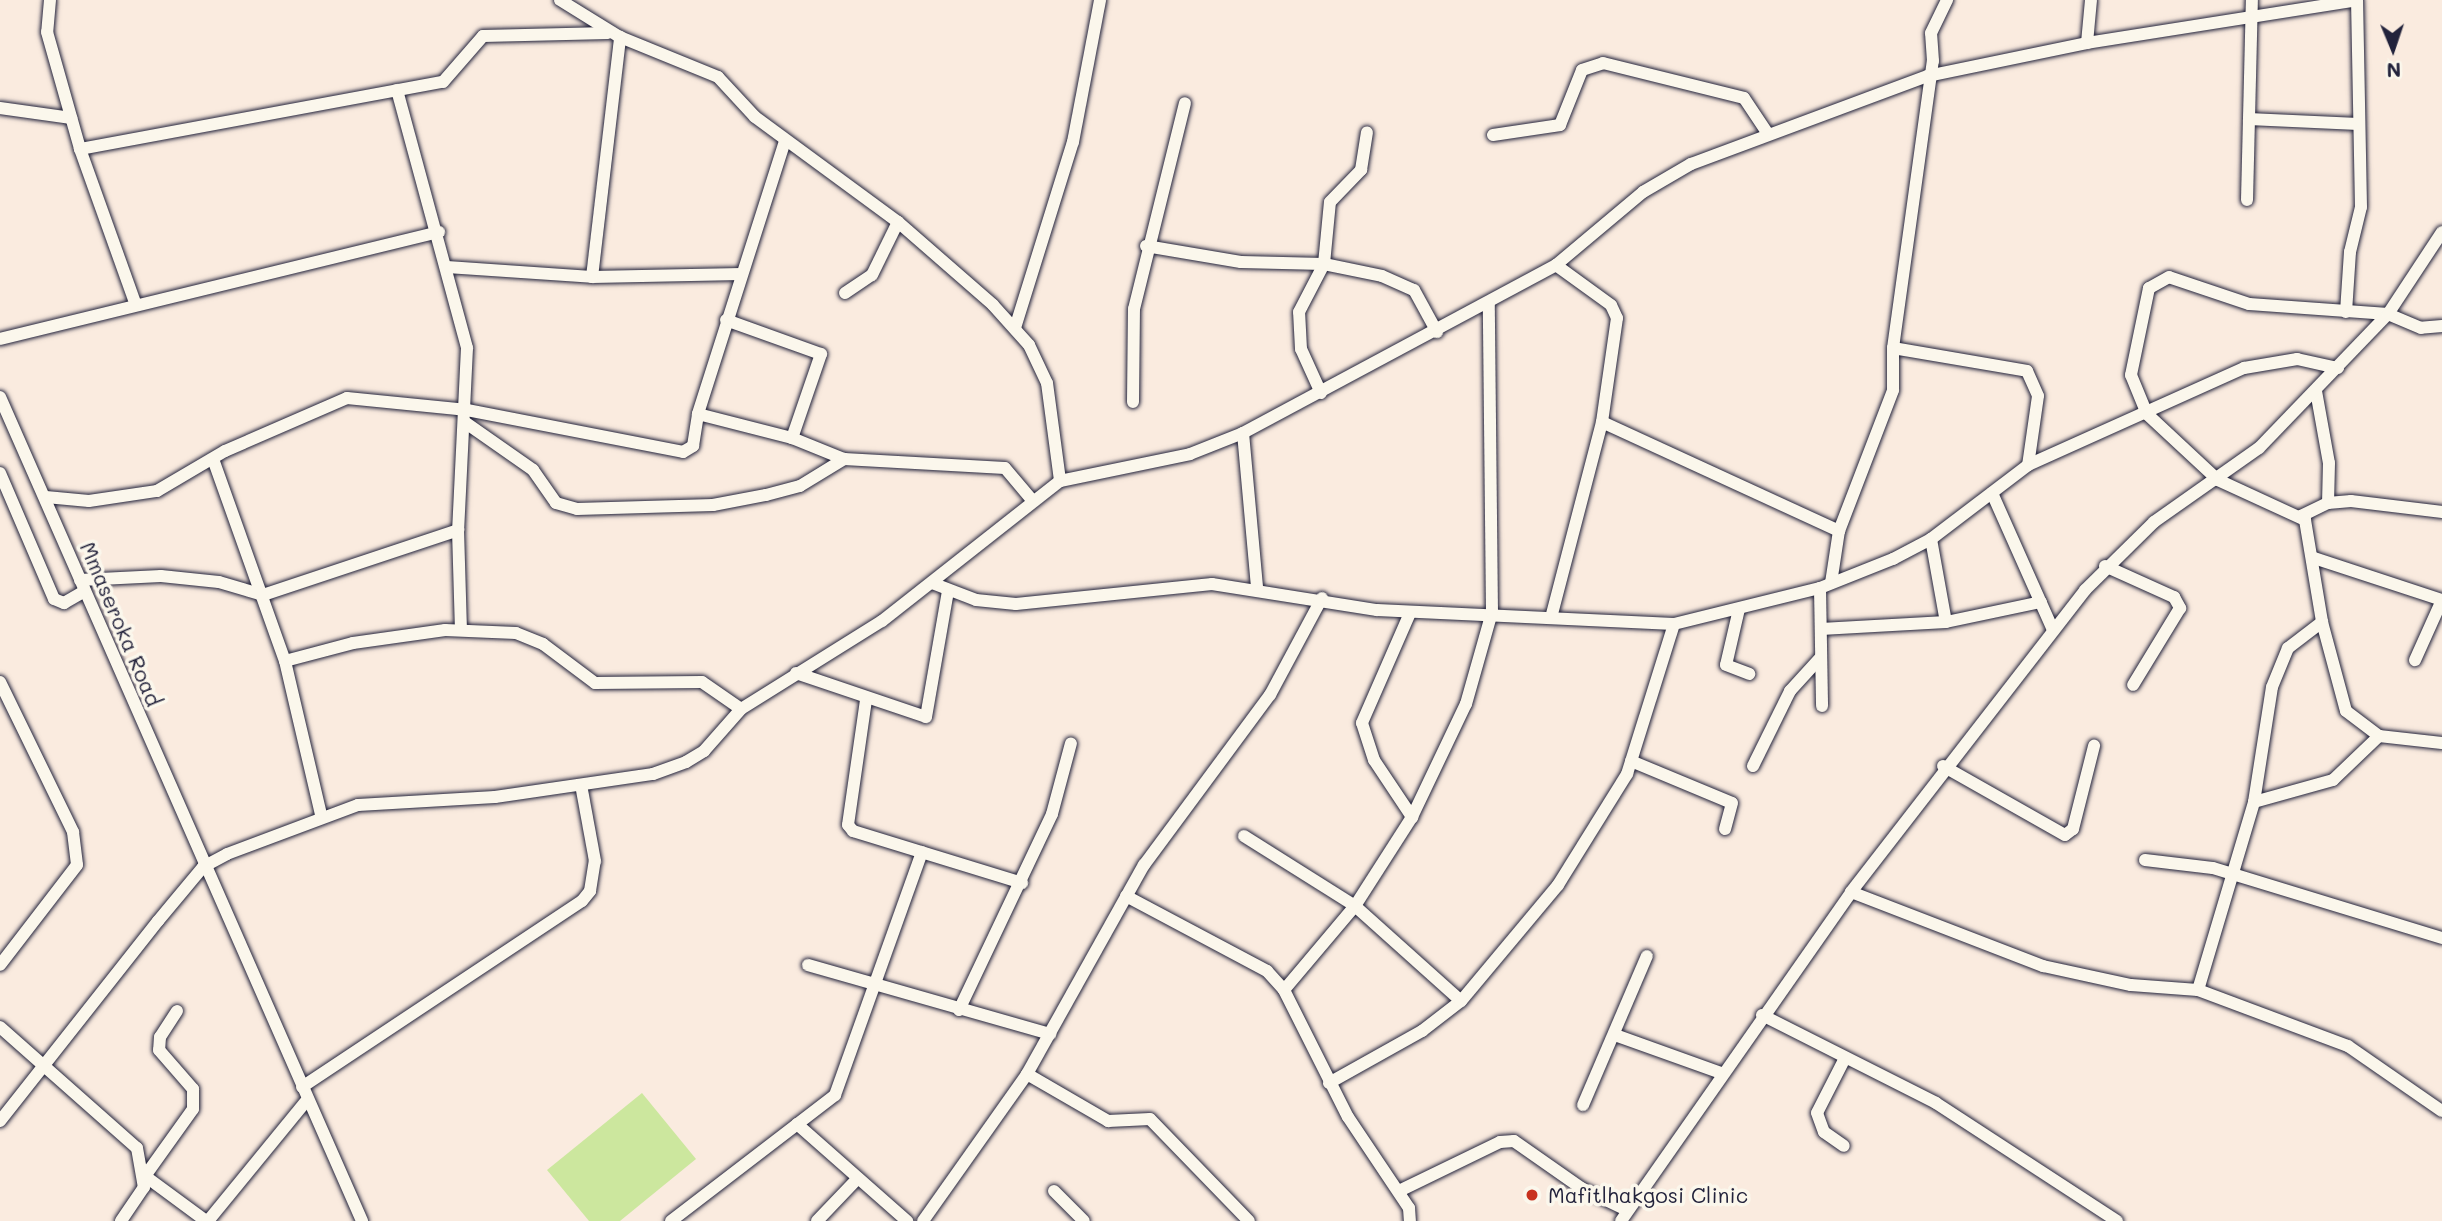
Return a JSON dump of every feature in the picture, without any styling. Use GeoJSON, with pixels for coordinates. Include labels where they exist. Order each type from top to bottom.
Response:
{"type":"FeatureCollection","features":[{"type":"Feature","properties":{"kind":"street"},"geometry":{"type":"LineString","coordinates":[[50,0],[47,32],[71,118],[135,303]]}},
{"type":"Feature","properties":{"kind":"street"},"geometry":{"type":"LineString","coordinates":[[560,0],[616,35],[718,77],[785,141],[898,222],[1015,328],[1047,383],[1060,481]]}},
{"type":"Feature","properties":{"kind":"street"},"geometry":{"type":"LineString","coordinates":[[1015,328],[1073,142],[1100,0]]}},
{"type":"Feature","properties":{"kind":"street"},"geometry":{"type":"LineString","coordinates":[[1822,706],[1820,658],[1826,585],[1839,531],[1893,390],[1893,348],[1928,76],[1933,61],[1931,33],[1947,0]]}},
{"type":"Feature","properties":{"kind":"street"},"geometry":{"type":"LineString","coordinates":[[2087,43],[2091,0]]}},
{"type":"Feature","properties":{"kind":"street"},"geometry":{"type":"LineString","coordinates":[[2247,200],[2252,0]]}},
{"type":"Feature","properties":{"kind":"street"},"geometry":{"type":"LineString","coordinates":[[0,1121],[203,867],[321,815],[358,805],[581,785],[653,774],[685,762],[704,751],[741,709],[932,583],[1032,500],[1060,481],[1190,454],[1243,433],[1437,332],[1556,265],[1663,179],[1763,126],[1928,76],[2087,43],[2357,0],[2361,207],[2350,252],[2346,312]]}},
{"type":"Feature","properties":{"kind":"street"},"geometry":{"type":"LineString","coordinates":[[80,149],[443,82],[483,36],[616,35]]}},
{"type":"Feature","properties":{"kind":"street"},"geometry":{"type":"LineString","coordinates":[[592,277],[616,35]]}},
{"type":"Feature","properties":{"kind":"street"},"geometry":{"type":"LineString","coordinates":[[1493,135],[1560,125],[1582,70],[1603,62],[1744,97],[1763,126]]}},
{"type":"Feature","properties":{"kind":"street"},"geometry":{"type":"LineString","coordinates":[[397,90],[439,232],[467,348],[466,416],[458,530],[461,629]]}},
{"type":"Feature","properties":{"kind":"street"},"geometry":{"type":"LineString","coordinates":[[1133,402],[1133,309],[1146,246],[1185,103]]}},
{"type":"Feature","properties":{"kind":"street"},"geometry":{"type":"LineString","coordinates":[[0,108],[71,118]]}},
{"type":"Feature","properties":{"kind":"street"},"geometry":{"type":"LineString","coordinates":[[2249,120],[2358,124]]}},
{"type":"Feature","properties":{"kind":"street"},"geometry":{"type":"LineString","coordinates":[[1321,393],[1310,378],[1299,332],[1299,312],[1324,264],[1330,202],[1361,170],[1367,132]]}},
{"type":"Feature","properties":{"kind":"street"},"geometry":{"type":"LineString","coordinates":[[46,497],[89,501],[144,495],[213,459],[347,398],[683,452],[693,446],[698,414],[726,320],[785,141]]}},
{"type":"Feature","properties":{"kind":"street"},"geometry":{"type":"LineString","coordinates":[[845,293],[872,275],[898,222]]}},
{"type":"Feature","properties":{"kind":"street"},"geometry":{"type":"LineString","coordinates":[[0,339],[135,303],[439,232]]}},
{"type":"Feature","properties":{"kind":"street"},"geometry":{"type":"LineString","coordinates":[[1399,1191],[1500,1142],[1514,1141],[1624,1215],[1762,1014],[1943,766],[2105,566],[2154,522],[2218,481],[2316,391],[2388,314],[2442,232]]}},
{"type":"Feature","properties":{"kind":"street"},"geometry":{"type":"LineString","coordinates":[[1146,246],[1241,262],[1324,264],[1381,276],[1414,290],[1437,332]]}},
{"type":"Feature","properties":{"kind":"street"},"geometry":{"type":"LineString","coordinates":[[1552,614],[1602,422],[1615,312],[1556,265]]}},
{"type":"Feature","properties":{"kind":"street"},"geometry":{"type":"LineString","coordinates":[[447,268],[592,277],[741,274]]}},
{"type":"Feature","properties":{"kind":"street"},"geometry":{"type":"LineString","coordinates":[[2442,326],[2421,328],[2388,314],[2249,304],[2169,276],[2158,280],[2149,288],[2131,369],[2147,414],[2218,481],[2301,516],[2328,503],[2351,500],[2442,512]]}},
{"type":"Feature","properties":{"kind":"street"},"geometry":{"type":"LineString","coordinates":[[1284,990],[1354,906],[1412,817],[1466,704],[1492,612],[1489,304]]}},
{"type":"Feature","properties":{"kind":"street"},"geometry":{"type":"LineString","coordinates":[[726,320],[821,354],[792,438]]}},
{"type":"Feature","properties":{"kind":"street"},"geometry":{"type":"LineString","coordinates":[[1893,348],[2027,371],[2038,396],[2028,465]]}},
{"type":"Feature","properties":{"kind":"street"},"geometry":{"type":"LineString","coordinates":[[932,583],[948,591],[1016,604],[1212,584],[1257,587],[1410,613],[1552,614],[1674,624],[1826,585],[1931,540],[2028,465],[2263,362],[2297,359],[2338,368]]}},
{"type":"Feature","properties":{"kind":"street"},"geometry":{"type":"LineString","coordinates":[[2316,391],[2329,463],[2328,503]]}},
{"type":"Feature","properties":{"kind":"street","name":"Mmaseroka Road"},"geometry":{"type":"LineString","coordinates":[[0,397],[46,497],[203,867],[362,1221]]}},
{"type":"Feature","properties":{"kind":"street"},"geometry":{"type":"LineString","coordinates":[[698,414],[792,438],[844,458],[1005,468],[1032,500]]}},
{"type":"Feature","properties":{"kind":"street"},"geometry":{"type":"LineString","coordinates":[[466,416],[533,470],[556,503],[577,509],[713,505],[766,495],[800,486],[844,458]]}},
{"type":"Feature","properties":{"kind":"street"},"geometry":{"type":"LineString","coordinates":[[1602,422],[1839,531]]}},
{"type":"Feature","properties":{"kind":"street"},"geometry":{"type":"LineString","coordinates":[[1243,433],[1257,587]]}},
{"type":"Feature","properties":{"kind":"street"},"geometry":{"type":"LineString","coordinates":[[213,459],[264,595],[285,661],[321,815]]}},
{"type":"Feature","properties":{"kind":"street"},"geometry":{"type":"LineString","coordinates":[[0,473],[54,599],[64,603],[83,586],[162,576],[219,582],[264,595],[458,530]]}},
{"type":"Feature","properties":{"kind":"street"},"geometry":{"type":"LineString","coordinates":[[1992,493],[2053,630]]}},
{"type":"Feature","properties":{"kind":"street"},"geometry":{"type":"LineString","coordinates":[[2301,516],[2314,558],[2322,622],[2346,711],[2379,736],[2442,743]]}},
{"type":"Feature","properties":{"kind":"street"},"geometry":{"type":"LineString","coordinates":[[1931,540],[1946,622]]}},
{"type":"Feature","properties":{"kind":"street"},"geometry":{"type":"LineString","coordinates":[[2314,558],[2442,600],[2416,660]]}},
{"type":"Feature","properties":{"kind":"street"},"geometry":{"type":"LineString","coordinates":[[2105,566],[2174,597],[2180,608],[2133,685]]}},
{"type":"Feature","properties":{"kind":"street"},"geometry":{"type":"LineString","coordinates":[[796,673],[866,700],[927,715],[948,591]]}},
{"type":"Feature","properties":{"kind":"street"},"geometry":{"type":"LineString","coordinates":[[923,1221],[1027,1074],[1126,896],[1173,821],[1217,772],[1270,695],[1322,598]]}},
{"type":"Feature","properties":{"kind":"street"},"geometry":{"type":"LineString","coordinates":[[1821,629],[1946,622],[2041,602]]}},
{"type":"Feature","properties":{"kind":"street"},"geometry":{"type":"LineString","coordinates":[[1739,609],[1726,665],[1749,674]]}},
{"type":"Feature","properties":{"kind":"street"},"geometry":{"type":"LineString","coordinates":[[1410,613],[1362,723],[1374,760],[1412,817]]}},
{"type":"Feature","properties":{"kind":"street"},"geometry":{"type":"LineString","coordinates":[[2198,990],[2254,802],[2272,687],[2282,657],[2322,622]]}},
{"type":"Feature","properties":{"kind":"street"},"geometry":{"type":"LineString","coordinates":[[1329,1083],[1422,1031],[1461,1001],[1558,885],[1631,761],[1674,624]]}},
{"type":"Feature","properties":{"kind":"street"},"geometry":{"type":"LineString","coordinates":[[285,661],[352,643],[461,629],[531,639],[595,683],[702,682],[741,709]]}},
{"type":"Feature","properties":{"kind":"street"},"geometry":{"type":"LineString","coordinates":[[1753,766],[1790,691],[1820,658]]}},
{"type":"Feature","properties":{"kind":"street"},"geometry":{"type":"LineString","coordinates":[[0,682],[73,832],[77,865],[0,965]]}},
{"type":"Feature","properties":{"kind":"street"},"geometry":{"type":"LineString","coordinates":[[866,700],[848,825],[853,831],[1022,883]]}},
{"type":"Feature","properties":{"kind":"street"},"geometry":{"type":"LineString","coordinates":[[2254,802],[2333,780],[2379,736]]}},
{"type":"Feature","properties":{"kind":"street"},"geometry":{"type":"LineString","coordinates":[[959,1010],[1022,883],[1052,814],[1071,743]]}},
{"type":"Feature","properties":{"kind":"street"},"geometry":{"type":"LineString","coordinates":[[1943,766],[2065,835],[2073,829],[2094,746]]}},
{"type":"Feature","properties":{"kind":"street"},"geometry":{"type":"LineString","coordinates":[[1631,761],[1732,803],[1726,829]]}},
{"type":"Feature","properties":{"kind":"street"},"geometry":{"type":"LineString","coordinates":[[302,1087],[582,901],[590,891],[595,861],[581,785]]}},
{"type":"Feature","properties":{"kind":"street"},"geometry":{"type":"LineString","coordinates":[[1244,835],[1354,906],[1461,1001]]}},
{"type":"Feature","properties":{"kind":"street"},"geometry":{"type":"LineString","coordinates":[[671,1221],[841,1087],[878,987],[922,852]]}},
{"type":"Feature","properties":{"kind":"street"},"geometry":{"type":"LineString","coordinates":[[2145,860],[2195,863],[2232,877],[2442,938]]}},
{"type":"Feature","properties":{"kind":"street"},"geometry":{"type":"LineString","coordinates":[[1851,892],[2043,966],[2131,985],[2198,990],[2348,1046],[2442,1111]]}},
{"type":"Feature","properties":{"kind":"street"},"geometry":{"type":"LineString","coordinates":[[1126,896],[1267,971],[1284,990],[1329,1083],[1399,1191],[1410,1221]]}},
{"type":"Feature","properties":{"kind":"street"},"geometry":{"type":"LineString","coordinates":[[1583,1105],[1647,956]]}},
{"type":"Feature","properties":{"kind":"street"},"geometry":{"type":"LineString","coordinates":[[808,965],[1050,1034]]}},
{"type":"Feature","properties":{"kind":"street"},"geometry":{"type":"LineString","coordinates":[[121,1221],[139,1199],[145,1176],[193,1109],[193,1089],[159,1050],[160,1037],[177,1011]]}},
{"type":"Feature","properties":{"kind":"street"},"geometry":{"type":"LineString","coordinates":[[1762,1014],[1844,1060],[1936,1103],[2117,1221]]}},
{"type":"Feature","properties":{"kind":"street"},"geometry":{"type":"LineString","coordinates":[[0,1027],[133,1142],[145,1176],[207,1221],[307,1100]]}},
{"type":"Feature","properties":{"kind":"street"},"geometry":{"type":"LineString","coordinates":[[1615,1035],[1721,1073]]}},
{"type":"Feature","properties":{"kind":"street"},"geometry":{"type":"LineString","coordinates":[[1844,1060],[1816,1113],[1824,1132],[1844,1146]]}},
{"type":"Feature","properties":{"kind":"street"},"geometry":{"type":"LineString","coordinates":[[1027,1074],[1108,1121],[1150,1119],[1248,1221]]}},
{"type":"Feature","properties":{"kind":"street"},"geometry":{"type":"LineString","coordinates":[[797,1124],[907,1221]]}},
{"type":"Feature","properties":{"kind":"street"},"geometry":{"type":"LineString","coordinates":[[817,1221],[858,1178]]}},
{"type":"Feature","properties":{"kind":"street"},"geometry":{"type":"LineString","coordinates":[[1054,1191],[1084,1221]]}},
{"type":"Feature","properties":{"kind":"green space"},"geometry":{"type":"Polygon","coordinates":[[[642,1093],[696,1159],[620,1221],[589,1221],[547,1170],[642,1093]]]}},
{"type":"Feature","properties":{"kind":"place","name":"Mafitlhakgosi Clinic"},"geometry":{"type":"Point","coordinates":[1532,1195]}}]}
